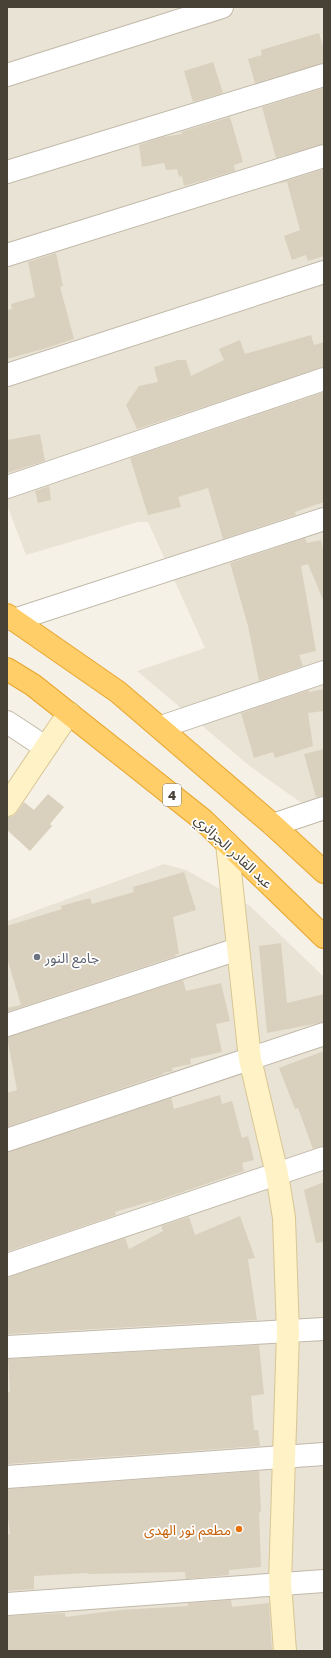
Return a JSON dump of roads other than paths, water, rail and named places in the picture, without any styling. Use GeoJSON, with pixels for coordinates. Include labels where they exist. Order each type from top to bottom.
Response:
{"type":"FeatureCollection","features":[{"type":"Feature","properties":{"kind":"highway"},"geometry":{"type":"LineString","coordinates":[[11,618],[118,692],[273,825],[324,872]]}},
{"type":"Feature","properties":{"kind":"highway","name":"عبد القادر الجزائري"},"geometry":{"type":"LineString","coordinates":[[7,669],[33,685],[202,819],[324,937]]}},
{"type":"Feature","properties":{"kind":"street"},"geometry":{"type":"LineString","coordinates":[[7,75],[222,7]]}},
{"type":"Feature","properties":{"kind":"street"},"geometry":{"type":"LineString","coordinates":[[7,172],[324,75]]}},
{"type":"Feature","properties":{"kind":"street"},"geometry":{"type":"LineString","coordinates":[[7,255],[324,156]]}},
{"type":"Feature","properties":{"kind":"street"},"geometry":{"type":"LineString","coordinates":[[7,375],[324,272]]}},
{"type":"Feature","properties":{"kind":"street"},"geometry":{"type":"LineString","coordinates":[[7,487],[324,379]]}},
{"type":"Feature","properties":{"kind":"street"},"geometry":{"type":"LineString","coordinates":[[11,618],[324,520]]}},
{"type":"Feature","properties":{"kind":"street"},"geometry":{"type":"LineString","coordinates":[[161,728],[324,672]]}},
{"type":"Feature","properties":{"kind":"street"},"geometry":{"type":"LineString","coordinates":[[7,805],[69,713]]}},
{"type":"Feature","properties":{"kind":"street"},"geometry":{"type":"LineString","coordinates":[[7,722],[45,747]]}},
{"type":"Feature","properties":{"kind":"street"},"geometry":{"type":"LineString","coordinates":[[273,825],[324,808]]}},
{"type":"Feature","properties":{"kind":"street"},"geometry":{"type":"LineString","coordinates":[[227,843],[250,1059],[277,1174],[284,1218],[288,1332],[280,1584],[285,1651]]}},
{"type":"Feature","properties":{"kind":"street"},"geometry":{"type":"LineString","coordinates":[[7,1025],[238,949]]}},
{"type":"Feature","properties":{"kind":"street"},"geometry":{"type":"LineString","coordinates":[[7,1140],[324,1034]]}},
{"type":"Feature","properties":{"kind":"street"},"geometry":{"type":"LineString","coordinates":[[7,1265],[324,1158]]}},
{"type":"Feature","properties":{"kind":"street"},"geometry":{"type":"LineString","coordinates":[[7,1347],[324,1329]]}},
{"type":"Feature","properties":{"kind":"street"},"geometry":{"type":"LineString","coordinates":[[7,1476],[324,1454]]}},
{"type":"Feature","properties":{"kind":"street"},"geometry":{"type":"LineString","coordinates":[[7,1604],[324,1581]]}},
{"type":"Feature","properties":{"kind":"place","name":"جامع النور"},"geometry":{"type":"Point","coordinates":[37,957]}},
{"type":"Feature","properties":{"kind":"place","name":"مطعم نور الهدى"},"geometry":{"type":"Point","coordinates":[239,1529]}}]}
